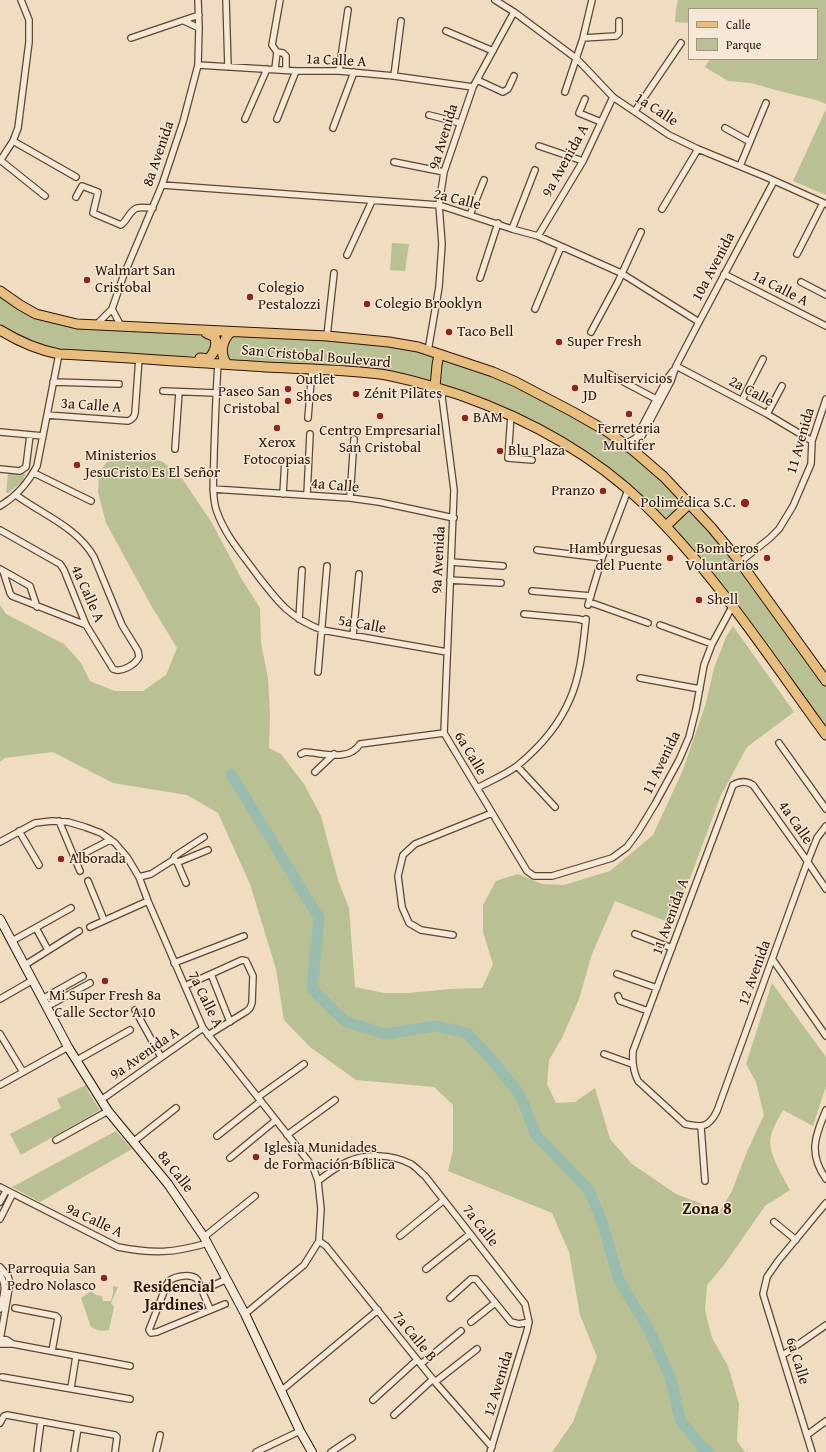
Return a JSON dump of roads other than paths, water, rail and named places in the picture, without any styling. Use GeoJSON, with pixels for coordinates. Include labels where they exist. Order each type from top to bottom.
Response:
{"type":"FeatureCollection","features":[{"type":"Feature","properties":{"kind":"main road","name":"San Cristobal Boulevard"},"geometry":{"type":"LineString","coordinates":[[0,291],[36,314],[77,324],[328,336],[389,342],[418,347],[493,372],[516,382],[586,419],[622,442],[664,477],[740,562],[826,680]]}},
{"type":"Feature","properties":{"kind":"main road","name":"San Cristobal Boulevard"},"geometry":{"type":"LineString","coordinates":[[0,330],[20,342],[48,352],[59,354],[159,359],[380,374],[439,388],[511,415],[551,435],[594,463],[628,490],[666,526],[732,607],[826,735]]}},
{"type":"Feature","properties":{"kind":"main road"},"geometry":{"type":"LineString","coordinates":[[159,359],[169,356],[208,359],[212,356],[215,349],[215,337],[212,334],[198,330]]}},
{"type":"Feature","properties":{"kind":"main road"},"geometry":{"type":"LineString","coordinates":[[223,364],[224,340],[231,332]]}},
{"type":"Feature","properties":{"kind":"main road"},"geometry":{"type":"LineString","coordinates":[[439,354],[437,365],[439,388]]}},
{"type":"Feature","properties":{"kind":"main road"},"geometry":{"type":"LineString","coordinates":[[666,526],[689,504]]}},
{"type":"Feature","properties":{"kind":"street"},"geometry":{"type":"LineString","coordinates":[[21,0],[29,20],[28,42],[18,128],[13,141],[0,160],[45,196]]}},
{"type":"Feature","properties":{"kind":"street","name":"8a Avenida"},"geometry":{"type":"LineString","coordinates":[[96,325],[112,309],[123,277],[162,185],[183,122],[198,65],[198,0]]}},
{"type":"Feature","properties":{"kind":"street"},"geometry":{"type":"LineString","coordinates":[[226,0],[228,67]]}},
{"type":"Feature","properties":{"kind":"street"},"geometry":{"type":"LineString","coordinates":[[275,69],[277,52],[272,45],[272,41],[280,0]]}},
{"type":"Feature","properties":{"kind":"street","name":"1a Calle"},"geometry":{"type":"LineString","coordinates":[[495,0],[514,12],[577,59],[613,97],[670,134],[698,149],[740,166],[824,204]]}},
{"type":"Feature","properties":{"kind":"street"},"geometry":{"type":"LineString","coordinates":[[565,92],[577,59],[592,0]]}},
{"type":"Feature","properties":{"kind":"street"},"geometry":{"type":"LineString","coordinates":[[339,71],[348,10]]}},
{"type":"Feature","properties":{"kind":"street","name":"9a Avenida"},"geometry":{"type":"LineString","coordinates":[[428,351],[437,300],[442,251],[439,205],[444,172],[473,87],[514,12]]}},
{"type":"Feature","properties":{"kind":"street"},"geometry":{"type":"LineString","coordinates":[[131,38],[199,15]]}},
{"type":"Feature","properties":{"kind":"street"},"geometry":{"type":"LineString","coordinates":[[394,76],[402,20]]}},
{"type":"Feature","properties":{"kind":"street"},"geometry":{"type":"LineString","coordinates":[[184,21],[199,28]]}},
{"type":"Feature","properties":{"kind":"street"},"geometry":{"type":"LineString","coordinates":[[583,38],[616,36],[619,33],[619,21]]}},
{"type":"Feature","properties":{"kind":"street"},"geometry":{"type":"LineString","coordinates":[[446,31],[493,51]]}},
{"type":"Feature","properties":{"kind":"street"},"geometry":{"type":"LineString","coordinates":[[635,111],[681,43]]}},
{"type":"Feature","properties":{"kind":"street"},"geometry":{"type":"LineString","coordinates":[[277,52],[283,53],[286,56],[286,70]]}},
{"type":"Feature","properties":{"kind":"street","name":"1a Calle A"},"geometry":{"type":"LineString","coordinates":[[198,65],[296,71],[354,72],[473,87]]}},
{"type":"Feature","properties":{"kind":"street"},"geometry":{"type":"LineString","coordinates":[[245,119],[267,69]]}},
{"type":"Feature","properties":{"kind":"street"},"geometry":{"type":"LineString","coordinates":[[277,119],[296,71]]}},
{"type":"Feature","properties":{"kind":"street"},"geometry":{"type":"LineString","coordinates":[[333,128],[354,72]]}},
{"type":"Feature","properties":{"kind":"street"},"geometry":{"type":"LineString","coordinates":[[477,80],[503,92],[508,90],[514,76]]}},
{"type":"Feature","properties":{"kind":"street","name":"9a Avenida A"},"geometry":{"type":"LineString","coordinates":[[538,236],[583,161],[613,97]]}},
{"type":"Feature","properties":{"kind":"street"},"geometry":{"type":"LineString","coordinates":[[585,99],[579,113],[601,122]]}},
{"type":"Feature","properties":{"kind":"street"},"geometry":{"type":"LineString","coordinates":[[740,166],[766,103]]}},
{"type":"Feature","properties":{"kind":"street"},"geometry":{"type":"LineString","coordinates":[[429,115],[460,123]]}},
{"type":"Feature","properties":{"kind":"street"},"geometry":{"type":"LineString","coordinates":[[725,128],[750,142]]}},
{"type":"Feature","properties":{"kind":"street"},"geometry":{"type":"LineString","coordinates":[[13,141],[76,177]]}},
{"type":"Feature","properties":{"kind":"street"},"geometry":{"type":"LineString","coordinates":[[539,146],[583,161]]}},
{"type":"Feature","properties":{"kind":"street"},"geometry":{"type":"LineString","coordinates":[[662,209],[698,149]]}},
{"type":"Feature","properties":{"kind":"street"},"geometry":{"type":"LineString","coordinates":[[394,162],[444,172]]}},
{"type":"Feature","properties":{"kind":"street"},"geometry":{"type":"LineString","coordinates":[[512,229],[535,170]]}},
{"type":"Feature","properties":{"kind":"street"},"geometry":{"type":"LineString","coordinates":[[470,215],[484,180]]}},
{"type":"Feature","properties":{"kind":"street","name":"10a Avenida"},"geometry":{"type":"LineString","coordinates":[[634,451],[671,381],[676,366],[698,322],[774,181]]}},
{"type":"Feature","properties":{"kind":"street","name":"2a Calle"},"geometry":{"type":"LineString","coordinates":[[162,185],[439,205],[538,236],[622,273],[698,322]]}},
{"type":"Feature","properties":{"kind":"street"},"geometry":{"type":"LineString","coordinates":[[76,197],[82,186],[98,192],[93,212],[121,225],[126,222],[134,209],[153,208]]}},
{"type":"Feature","properties":{"kind":"street"},"geometry":{"type":"LineString","coordinates":[[347,254],[372,201]]}},
{"type":"Feature","properties":{"kind":"street"},"geometry":{"type":"LineString","coordinates":[[796,254],[824,204]]}},
{"type":"Feature","properties":{"kind":"street"},"geometry":{"type":"LineString","coordinates":[[480,278],[498,223]]}},
{"type":"Feature","properties":{"kind":"street"},"geometry":{"type":"LineString","coordinates":[[591,332],[642,232]]}},
{"type":"Feature","properties":{"kind":"street"},"geometry":{"type":"LineString","coordinates":[[535,308],[561,247]]}},
{"type":"Feature","properties":{"kind":"street"},"geometry":{"type":"LineString","coordinates":[[328,336],[334,273]]}},
{"type":"Feature","properties":{"kind":"street","name":"1a Calle A"},"geometry":{"type":"LineString","coordinates":[[724,274],[826,326]]}},
{"type":"Feature","properties":{"kind":"street"},"geometry":{"type":"LineString","coordinates":[[801,282],[826,295]]}},
{"type":"Feature","properties":{"kind":"street"},"geometry":{"type":"LineString","coordinates":[[112,309],[122,326]]}},
{"type":"Feature","properties":{"kind":"street"},"geometry":{"type":"LineString","coordinates":[[0,506],[16,495],[34,473],[39,459],[59,354]]}},
{"type":"Feature","properties":{"kind":"street","name":"3a Calle A"},"geometry":{"type":"LineString","coordinates":[[47,415],[128,421],[133,418],[135,413],[139,358]]}},
{"type":"Feature","properties":{"kind":"street"},"geometry":{"type":"LineString","coordinates":[[742,400],[763,359]]}},
{"type":"Feature","properties":{"kind":"street","name":"5a Calle"},"geometry":{"type":"LineString","coordinates":[[223,364],[216,393],[213,489],[216,510],[228,536],[240,554],[280,604],[299,619],[322,630],[447,652]]}},
{"type":"Feature","properties":{"kind":"street","name":"2a Calle"},"geometry":{"type":"LineString","coordinates":[[676,366],[742,400],[812,441]]}},
{"type":"Feature","properties":{"kind":"street","name":"10a Avenida"},"geometry":{"type":"LineString","coordinates":[[622,442],[629,442],[636,438],[666,379],[676,366]]}},
{"type":"Feature","properties":{"kind":"street"},"geometry":{"type":"LineString","coordinates":[[308,418],[312,369]]}},
{"type":"Feature","properties":{"kind":"street"},"geometry":{"type":"LineString","coordinates":[[609,374],[656,399]]}},
{"type":"Feature","properties":{"kind":"street","name":"3a Calle A"},"geometry":{"type":"LineString","coordinates":[[53,382],[119,384]]}},
{"type":"Feature","properties":{"kind":"street"},"geometry":{"type":"LineString","coordinates":[[767,414],[782,386]]}},
{"type":"Feature","properties":{"kind":"street","name":"9a Avenida"},"geometry":{"type":"LineString","coordinates":[[439,388],[442,397],[454,490],[444,733]]}},
{"type":"Feature","properties":{"kind":"street"},"geometry":{"type":"LineString","coordinates":[[164,391],[216,393]]}},
{"type":"Feature","properties":{"kind":"street"},"geometry":{"type":"LineString","coordinates":[[175,450],[179,392]]}},
{"type":"Feature","properties":{"kind":"street","name":"11 Avenida"},"geometry":{"type":"LineString","coordinates":[[740,562],[779,529],[792,506],[811,464],[812,441],[826,399]]}},
{"type":"Feature","properties":{"kind":"street"},"geometry":{"type":"LineString","coordinates":[[511,415],[508,458],[532,460]]}},
{"type":"Feature","properties":{"kind":"street"},"geometry":{"type":"LineString","coordinates":[[0,432],[43,436]]}},
{"type":"Feature","properties":{"kind":"street"},"geometry":{"type":"LineString","coordinates":[[307,495],[310,434]]}},
{"type":"Feature","properties":{"kind":"street"},"geometry":{"type":"LineString","coordinates":[[0,469],[16,471],[23,470],[27,463],[30,435]]}},
{"type":"Feature","properties":{"kind":"street"},"geometry":{"type":"LineString","coordinates":[[350,498],[354,439]]}},
{"type":"Feature","properties":{"kind":"street"},"geometry":{"type":"LineString","coordinates":[[283,494],[285,460]]}},
{"type":"Feature","properties":{"kind":"street"},"geometry":{"type":"LineString","coordinates":[[34,473],[91,501]]}},
{"type":"Feature","properties":{"kind":"street","name":"4a Calle"},"geometry":{"type":"LineString","coordinates":[[213,489],[350,498],[379,502],[454,518]]}},
{"type":"Feature","properties":{"kind":"street"},"geometry":{"type":"LineString","coordinates":[[589,601],[602,558],[628,490]]}},
{"type":"Feature","properties":{"kind":"street","name":"4a Calle A"},"geometry":{"type":"LineString","coordinates":[[0,530],[60,564],[64,570],[86,625],[112,669],[118,671],[123,670],[137,661],[139,657],[138,651],[122,625],[89,548],[76,534],[16,495]]}},
{"type":"Feature","properties":{"kind":"street"},"geometry":{"type":"LineString","coordinates":[[537,550],[602,558]]}},
{"type":"Feature","properties":{"kind":"street"},"geometry":{"type":"LineString","coordinates":[[451,562],[503,566]]}},
{"type":"Feature","properties":{"kind":"street"},"geometry":{"type":"LineString","coordinates":[[318,672],[327,566]]}},
{"type":"Feature","properties":{"kind":"street"},"geometry":{"type":"LineString","coordinates":[[2,570],[30,586],[37,607]]}},
{"type":"Feature","properties":{"kind":"street"},"geometry":{"type":"LineString","coordinates":[[2,570],[12,596],[86,625]]}},
{"type":"Feature","properties":{"kind":"street"},"geometry":{"type":"LineString","coordinates":[[299,619],[302,570]]}},
{"type":"Feature","properties":{"kind":"street"},"geometry":{"type":"LineString","coordinates":[[353,636],[359,574]]}},
{"type":"Feature","properties":{"kind":"street"},"geometry":{"type":"LineString","coordinates":[[450,580],[501,583]]}},
{"type":"Feature","properties":{"kind":"street"},"geometry":{"type":"LineString","coordinates":[[532,591],[589,601],[648,623]]}},
{"type":"Feature","properties":{"kind":"street","name":"11 Avenida"},"geometry":{"type":"LineString","coordinates":[[552,876],[612,858],[627,847],[638,832],[680,760],[689,737],[704,665],[712,644],[732,607]]}},
{"type":"Feature","properties":{"kind":"street"},"geometry":{"type":"LineString","coordinates":[[477,788],[517,766],[539,747],[558,721],[570,699],[579,668],[586,620],[524,614]]}},
{"type":"Feature","properties":{"kind":"street"},"geometry":{"type":"LineString","coordinates":[[660,625],[712,644]]}},
{"type":"Feature","properties":{"kind":"street"},"geometry":{"type":"LineString","coordinates":[[640,678],[700,689]]}},
{"type":"Feature","properties":{"kind":"street","name":"6a Calle"},"geometry":{"type":"LineString","coordinates":[[301,754],[304,752],[350,754],[357,749],[360,744],[444,733],[527,872],[534,876],[552,876]]}},
{"type":"Feature","properties":{"kind":"street"},"geometry":{"type":"LineString","coordinates":[[779,744],[826,809]]}},
{"type":"Feature","properties":{"kind":"street"},"geometry":{"type":"LineString","coordinates":[[314,772],[334,754]]}},
{"type":"Feature","properties":{"kind":"street"},"geometry":{"type":"LineString","coordinates":[[517,766],[555,807]]}},
{"type":"Feature","properties":{"kind":"street","name":"4a Calle"},"geometry":{"type":"LineString","coordinates":[[738,782],[754,785],[826,889]]}},
{"type":"Feature","properties":{"kind":"street","name":"11 Avenida A"},"geometry":{"type":"LineString","coordinates":[[632,1064],[633,1051],[730,792],[734,785],[738,782]]}},
{"type":"Feature","properties":{"kind":"street"},"geometry":{"type":"LineString","coordinates":[[453,935],[421,930],[409,923],[402,907],[398,876],[403,854],[415,844],[492,813]]}},
{"type":"Feature","properties":{"kind":"street"},"geometry":{"type":"LineString","coordinates":[[58,821],[80,871]]}},
{"type":"Feature","properties":{"kind":"street","name":"7a Calle A"},"geometry":{"type":"LineString","coordinates":[[0,842],[35,823],[58,821],[86,827],[115,843],[127,856],[139,877],[174,963],[203,1028],[313,1167],[318,1181]]}},
{"type":"Feature","properties":{"kind":"street","name":"12 Avenida"},"geometry":{"type":"LineString","coordinates":[[703,1126],[713,1119],[717,1110],[773,960],[807,863],[817,838],[826,826]]}},
{"type":"Feature","properties":{"kind":"street"},"geometry":{"type":"LineString","coordinates":[[19,831],[39,865]]}},
{"type":"Feature","properties":{"kind":"street"},"geometry":{"type":"LineString","coordinates":[[186,883],[175,861],[175,856],[204,837]]}},
{"type":"Feature","properties":{"kind":"street"},"geometry":{"type":"LineString","coordinates":[[81,855],[110,840]]}},
{"type":"Feature","properties":{"kind":"street"},"geometry":{"type":"LineString","coordinates":[[139,877],[151,874],[175,861],[208,850]]}},
{"type":"Feature","properties":{"kind":"street"},"geometry":{"type":"LineString","coordinates":[[88,882],[104,920]]}},
{"type":"Feature","properties":{"kind":"street"},"geometry":{"type":"LineString","coordinates":[[90,927],[148,901]]}},
{"type":"Feature","properties":{"kind":"street"},"geometry":{"type":"LineString","coordinates":[[12,941],[71,908]]}},
{"type":"Feature","properties":{"kind":"street","name":"8a Calle"},"geometry":{"type":"LineString","coordinates":[[0,919],[46,1002],[68,1047],[108,1111],[168,1184],[206,1240],[245,1314],[282,1390],[297,1432],[312,1452]]}},
{"type":"Feature","properties":{"kind":"street"},"geometry":{"type":"LineString","coordinates":[[36,928],[48,950]]}},
{"type":"Feature","properties":{"kind":"street"},"geometry":{"type":"LineString","coordinates":[[25,964],[79,931]]}},
{"type":"Feature","properties":{"kind":"street"},"geometry":{"type":"LineString","coordinates":[[635,934],[672,948]]}},
{"type":"Feature","properties":{"kind":"street"},"geometry":{"type":"LineString","coordinates":[[174,963],[244,936]]}},
{"type":"Feature","properties":{"kind":"street"},"geometry":{"type":"LineString","coordinates":[[190,984],[242,960],[246,961],[253,976],[252,1003],[247,1011],[208,1035]]}},
{"type":"Feature","properties":{"kind":"street"},"geometry":{"type":"LineString","coordinates":[[773,960],[826,1036]]}},
{"type":"Feature","properties":{"kind":"street"},"geometry":{"type":"LineString","coordinates":[[212,974],[230,1022]]}},
{"type":"Feature","properties":{"kind":"street"},"geometry":{"type":"LineString","coordinates":[[617,974],[657,988]]}},
{"type":"Feature","properties":{"kind":"street"},"geometry":{"type":"LineString","coordinates":[[46,1002],[83,976]]}},
{"type":"Feature","properties":{"kind":"street"},"geometry":{"type":"LineString","coordinates":[[0,999],[33,980]]}},
{"type":"Feature","properties":{"kind":"street"},"geometry":{"type":"LineString","coordinates":[[46,1002],[90,982]]}},
{"type":"Feature","properties":{"kind":"street"},"geometry":{"type":"LineString","coordinates":[[618,996],[620,1001],[648,1011]]}},
{"type":"Feature","properties":{"kind":"street"},"geometry":{"type":"LineString","coordinates":[[136,1010],[161,1057]]}},
{"type":"Feature","properties":{"kind":"street","name":"9a Avenida A"},"geometry":{"type":"LineString","coordinates":[[101,1100],[203,1028]]}},
{"type":"Feature","properties":{"kind":"street"},"geometry":{"type":"LineString","coordinates":[[77,1060],[130,1030]]}},
{"type":"Feature","properties":{"kind":"street"},"geometry":{"type":"LineString","coordinates":[[0,1034],[23,1072]]}},
{"type":"Feature","properties":{"kind":"street"},"geometry":{"type":"LineString","coordinates":[[0,1085],[68,1047]]}},
{"type":"Feature","properties":{"kind":"street"},"geometry":{"type":"LineString","coordinates":[[604,1054],[632,1064],[634,1074],[638,1081],[685,1124],[703,1126],[705,1181]]}},
{"type":"Feature","properties":{"kind":"street"},"geometry":{"type":"LineString","coordinates":[[217,1136],[259,1099],[304,1064]]}},
{"type":"Feature","properties":{"kind":"street"},"geometry":{"type":"LineString","coordinates":[[287,1135],[335,1100]]}},
{"type":"Feature","properties":{"kind":"street"},"geometry":{"type":"LineString","coordinates":[[134,1142],[176,1108]]}},
{"type":"Feature","properties":{"kind":"street"},"geometry":{"type":"LineString","coordinates":[[826,1110],[815,1143],[814,1156],[826,1179]]}},
{"type":"Feature","properties":{"kind":"street"},"geometry":{"type":"LineString","coordinates":[[56,1140],[108,1111]]}},
{"type":"Feature","properties":{"kind":"street"},"geometry":{"type":"LineString","coordinates":[[230,1158],[276,1120]]}},
{"type":"Feature","properties":{"kind":"street","name":"7a Calle"},"geometry":{"type":"LineString","coordinates":[[318,1181],[347,1162],[366,1156],[395,1158],[411,1164],[425,1176],[525,1304],[529,1322]]}},
{"type":"Feature","properties":{"kind":"street"},"geometry":{"type":"LineString","coordinates":[[245,1314],[304,1266],[319,1241],[321,1209],[318,1181]]}},
{"type":"Feature","properties":{"kind":"street","name":"9a Calle A"},"geometry":{"type":"LineString","coordinates":[[0,1187],[118,1247],[139,1251],[159,1252],[185,1250],[206,1240]]}},
{"type":"Feature","properties":{"kind":"street"},"geometry":{"type":"LineString","coordinates":[[0,1202],[6,1191]]}},
{"type":"Feature","properties":{"kind":"street"},"geometry":{"type":"LineString","coordinates":[[0,1219],[2,1211],[12,1194]]}},
{"type":"Feature","properties":{"kind":"street"},"geometry":{"type":"LineString","coordinates":[[206,1240],[255,1196]]}},
{"type":"Feature","properties":{"kind":"street"},"geometry":{"type":"LineString","coordinates":[[400,1236],[444,1200]]}},
{"type":"Feature","properties":{"kind":"street"},"geometry":{"type":"LineString","coordinates":[[774,1222],[796,1240],[826,1203]]}},
{"type":"Feature","properties":{"kind":"street"},"geometry":{"type":"LineString","coordinates":[[426,1269],[470,1234]]}},
{"type":"Feature","properties":{"kind":"street","name":"6a Calle"},"geometry":{"type":"LineString","coordinates":[[796,1240],[767,1277],[763,1294],[812,1452]]}},
{"type":"Feature","properties":{"kind":"street","name":"7a Calle B"},"geometry":{"type":"LineString","coordinates":[[319,1241],[326,1246],[491,1450]]}},
{"type":"Feature","properties":{"kind":"street"},"geometry":{"type":"LineString","coordinates":[[0,1267],[8,1276],[10,1283],[1,1341],[130,1366]]}},
{"type":"Feature","properties":{"kind":"street"},"geometry":{"type":"LineString","coordinates":[[0,1275],[5,1286],[0,1309]]}},
{"type":"Feature","properties":{"kind":"street"},"geometry":{"type":"LineString","coordinates":[[210,1309],[203,1290],[195,1276],[173,1278],[169,1280],[149,1330],[151,1333],[154,1333],[225,1304]]}},
{"type":"Feature","properties":{"kind":"street"},"geometry":{"type":"LineString","coordinates":[[450,1298],[474,1278],[511,1322],[518,1324],[529,1322]]}},
{"type":"Feature","properties":{"kind":"street"},"geometry":{"type":"LineString","coordinates":[[203,1290],[227,1279]]}},
{"type":"Feature","properties":{"kind":"street"},"geometry":{"type":"LineString","coordinates":[[471,1322],[495,1303]]}},
{"type":"Feature","properties":{"kind":"street"},"geometry":{"type":"LineString","coordinates":[[15,1308],[56,1316],[58,1318],[52,1352]]}},
{"type":"Feature","properties":{"kind":"street"},"geometry":{"type":"LineString","coordinates":[[282,1390],[378,1310]]}},
{"type":"Feature","properties":{"kind":"street","name":"12 Avenida"},"geometry":{"type":"LineString","coordinates":[[491,1450],[525,1340],[529,1322]]}},
{"type":"Feature","properties":{"kind":"street"},"geometry":{"type":"LineString","coordinates":[[783,1355],[826,1325]]}},
{"type":"Feature","properties":{"kind":"street"},"geometry":{"type":"LineString","coordinates":[[373,1400],[419,1362],[461,1331]]}},
{"type":"Feature","properties":{"kind":"street"},"geometry":{"type":"LineString","coordinates":[[394,1415],[434,1380],[477,1349]]}},
{"type":"Feature","properties":{"kind":"street"},"geometry":{"type":"LineString","coordinates":[[71,1388],[76,1356]]}},
{"type":"Feature","properties":{"kind":"street"},"geometry":{"type":"LineString","coordinates":[[2,1377],[130,1399]]}},
{"type":"Feature","properties":{"kind":"street"},"geometry":{"type":"LineString","coordinates":[[0,1423],[4,1416],[7,1416],[115,1435],[118,1437],[115,1452]]}},
{"type":"Feature","properties":{"kind":"street"},"geometry":{"type":"LineString","coordinates":[[807,1435],[826,1421]]}},
{"type":"Feature","properties":{"kind":"street"},"geometry":{"type":"LineString","coordinates":[[37,1452],[41,1422]]}},
{"type":"Feature","properties":{"kind":"street"},"geometry":{"type":"LineString","coordinates":[[74,1452],[78,1428]]}},
{"type":"Feature","properties":{"kind":"street"},"geometry":{"type":"LineString","coordinates":[[256,1452],[297,1432]]}},
{"type":"Feature","properties":{"kind":"street"},"geometry":{"type":"LineString","coordinates":[[156,1452],[160,1435]]}},
{"type":"Feature","properties":{"kind":"street"},"geometry":{"type":"LineString","coordinates":[[331,1452],[352,1438]]}},
{"type":"Feature","properties":{"kind":"waterway"},"geometry":{"type":"LineString","coordinates":[[231,774],[319,918],[312,989],[346,1022],[386,1034],[436,1026],[467,1033],[493,1061],[520,1095],[536,1135],[589,1190],[601,1219],[619,1280],[649,1330],[671,1379],[680,1420],[703,1448],[709,1452]]}},
{"type":"Feature","properties":{"kind":"place","name":"Walmart San Cristobal"},"geometry":{"type":"Point","coordinates":[87,280]}},
{"type":"Feature","properties":{"kind":"place","name":"Colegio Pestalozzi"},"geometry":{"type":"Point","coordinates":[250,297]}},
{"type":"Feature","properties":{"kind":"place","name":"Colegio Brooklyn"},"geometry":{"type":"Point","coordinates":[367,304]}},
{"type":"Feature","properties":{"kind":"place","name":"Taco Bell"},"geometry":{"type":"Point","coordinates":[449,332]}},
{"type":"Feature","properties":{"kind":"place","name":"Super Fresh"},"geometry":{"type":"Point","coordinates":[559,342]}},
{"type":"Feature","properties":{"kind":"place","name":"Multiservicios JD"},"geometry":{"type":"Point","coordinates":[575,388]}},
{"type":"Feature","properties":{"kind":"place","name":"Outlet Shoes"},"geometry":{"type":"Point","coordinates":[288,389]}},
{"type":"Feature","properties":{"kind":"place","name":"Zénit Pilates"},"geometry":{"type":"Point","coordinates":[356,394]}},
{"type":"Feature","properties":{"kind":"place","name":"Paseo San Cristobal"},"geometry":{"type":"Point","coordinates":[288,401]}},
{"type":"Feature","properties":{"kind":"place","name":"Ferreteria Multifer"},"geometry":{"type":"Point","coordinates":[629,414]}},
{"type":"Feature","properties":{"kind":"place","name":"Centro Empresarial San Cristobal"},"geometry":{"type":"Point","coordinates":[380,416]}},
{"type":"Feature","properties":{"kind":"place","name":"BAM"},"geometry":{"type":"Point","coordinates":[465,418]}},
{"type":"Feature","properties":{"kind":"place","name":"Xerox Fotocopias"},"geometry":{"type":"Point","coordinates":[277,428]}},
{"type":"Feature","properties":{"kind":"place","name":"Blu Plaza"},"geometry":{"type":"Point","coordinates":[500,451]}},
{"type":"Feature","properties":{"kind":"place","name":"Ministerios JesuCristo Es El Señor"},"geometry":{"type":"Point","coordinates":[77,465]}},
{"type":"Feature","properties":{"kind":"place","name":"Pranzo"},"geometry":{"type":"Point","coordinates":[603,491]}},
{"type":"Feature","properties":{"kind":"place","name":"Polimédica S.C."},"geometry":{"type":"Point","coordinates":[745,503]}},
{"type":"Feature","properties":{"kind":"place","name":"Hamburguesas del Puente"},"geometry":{"type":"Point","coordinates":[670,558]}},
{"type":"Feature","properties":{"kind":"place","name":"Bomberos Voluntarios"},"geometry":{"type":"Point","coordinates":[767,558]}},
{"type":"Feature","properties":{"kind":"place","name":"Shell"},"geometry":{"type":"Point","coordinates":[699,600]}},
{"type":"Feature","properties":{"kind":"place","name":"Alborada"},"geometry":{"type":"Point","coordinates":[61,859]}},
{"type":"Feature","properties":{"kind":"place","name":"Mi Super Fresh 8a Calle Sector A10"},"geometry":{"type":"Point","coordinates":[105,981]}},
{"type":"Feature","properties":{"kind":"place","name":"Iglesia Munidades de Formación Bíblica"},"geometry":{"type":"Point","coordinates":[256,1157]}},
{"type":"Feature","properties":{"kind":"place","name":"Parroquia San Pedro Nolasco"},"geometry":{"type":"Point","coordinates":[104,1278]}},
{"type":"Feature","properties":{"kind":"district","name":"Zona 8"},"geometry":{"type":"Point","coordinates":[707,1210]}},
{"type":"Feature","properties":{"kind":"district","name":"Residencial Jardines"},"geometry":{"type":"Point","coordinates":[174,1297]}}]}
